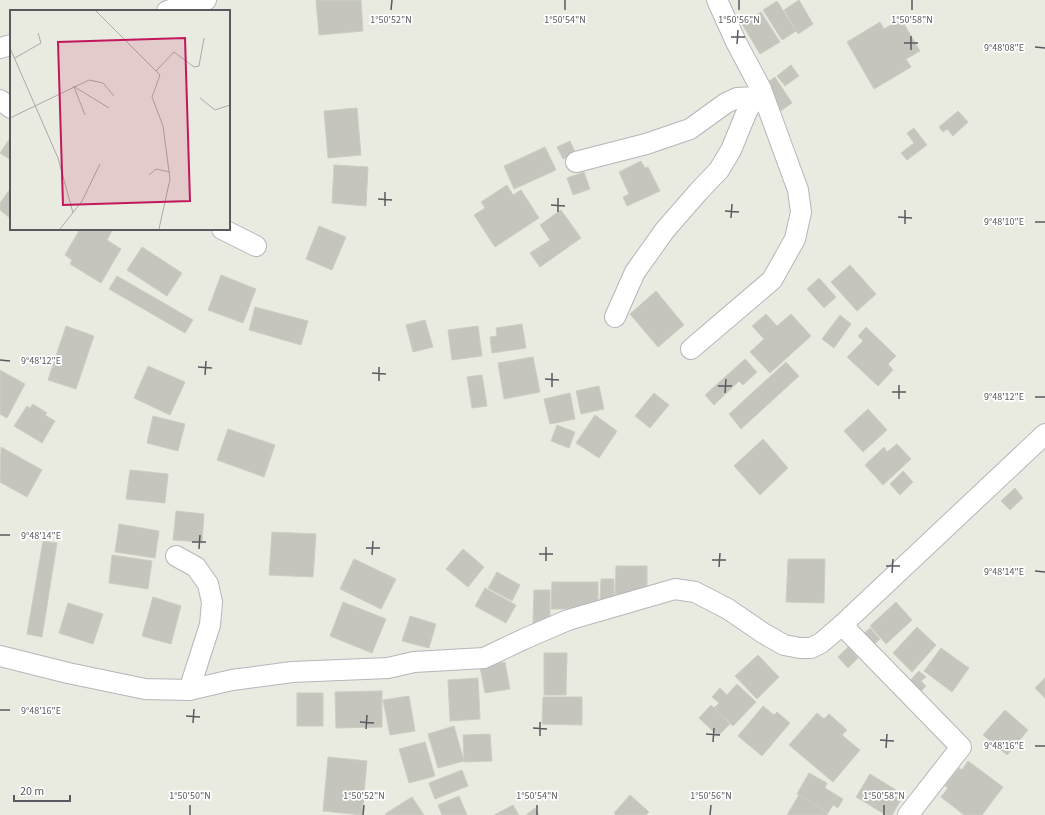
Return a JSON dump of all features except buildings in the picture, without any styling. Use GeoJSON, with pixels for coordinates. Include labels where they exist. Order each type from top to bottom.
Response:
{"type":"FeatureCollection","features":[{"type":"Feature","properties":{"kind":"street"},"geometry":{"type":"LineString","coordinates":[[171,10],[206,0]]}},
{"type":"Feature","properties":{"kind":"street"},"geometry":{"type":"LineString","coordinates":[[691,349],[772,280],[795,239],[801,212],[798,190],[759,93],[717,0]]}},
{"type":"Feature","properties":{"kind":"street"},"geometry":{"type":"LineString","coordinates":[[0,48],[10,45]]}},
{"type":"Feature","properties":{"kind":"street"},"geometry":{"type":"LineString","coordinates":[[576,162],[646,144],[690,129],[737,98],[759,93]]}},
{"type":"Feature","properties":{"kind":"street"},"geometry":{"type":"LineString","coordinates":[[615,317],[635,272],[665,230],[698,191],[719,170],[731,150],[747,111],[759,93]]}},
{"type":"Feature","properties":{"kind":"street"},"geometry":{"type":"LineString","coordinates":[[0,100],[10,107]]}},
{"type":"Feature","properties":{"kind":"street"},"geometry":{"type":"LineString","coordinates":[[224,230],[256,246]]}},
{"type":"Feature","properties":{"kind":"street"},"geometry":{"type":"LineString","coordinates":[[0,656],[68,673],[145,689],[188,690],[232,680],[292,672],[388,668],[414,662],[484,658],[524,638],[568,620],[675,590],[696,592],[728,609],[763,633],[784,644],[800,648],[811,648],[821,643],[842,624],[1045,434]]}},
{"type":"Feature","properties":{"kind":"street"},"geometry":{"type":"LineString","coordinates":[[176,556],[196,567],[208,584],[212,602],[210,625],[188,690]]}},
{"type":"Feature","properties":{"kind":"street"},"geometry":{"type":"LineString","coordinates":[[842,624],[961,746],[908,815]]}}]}
